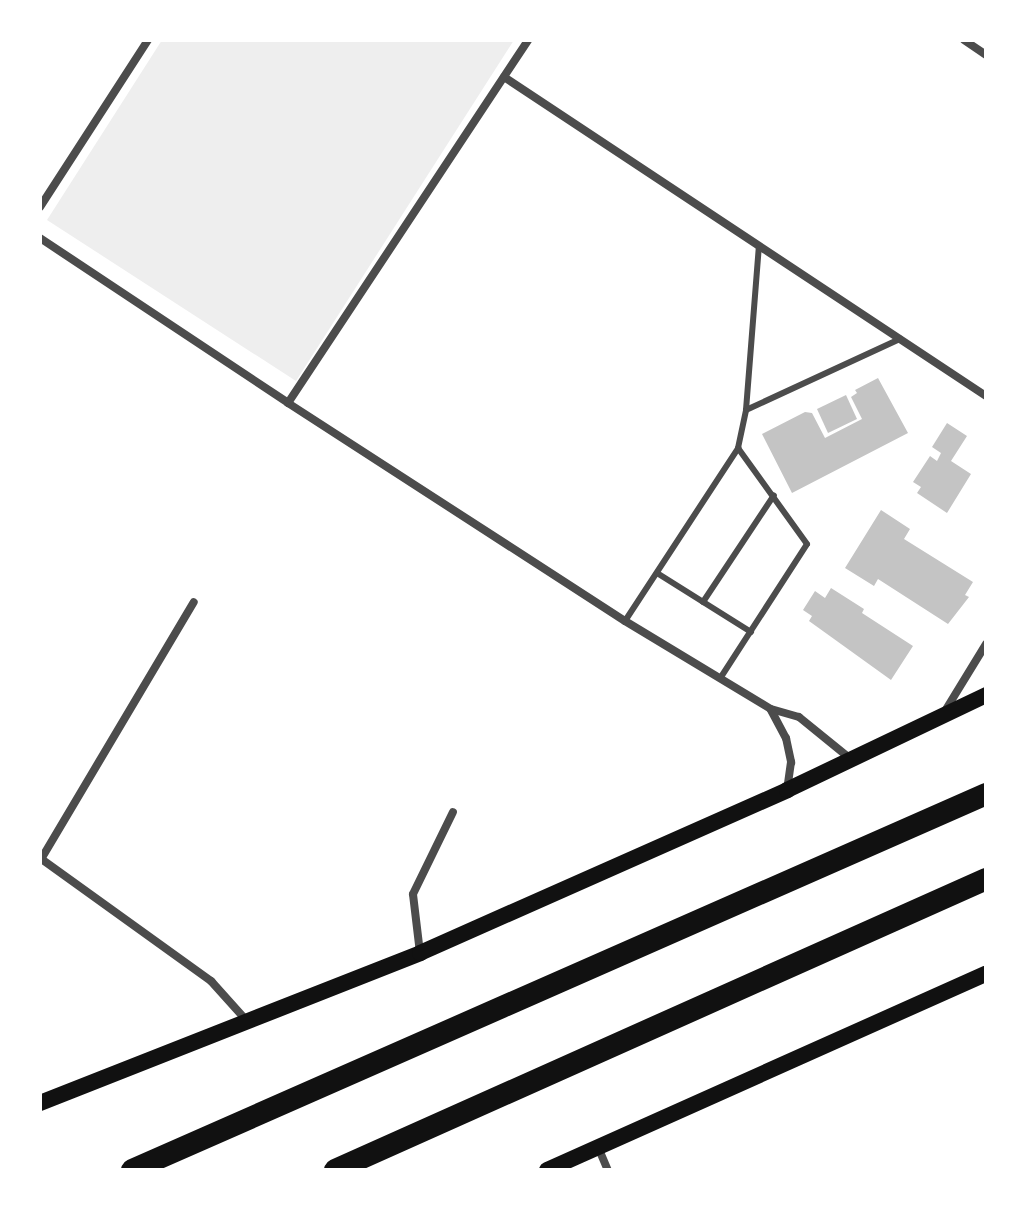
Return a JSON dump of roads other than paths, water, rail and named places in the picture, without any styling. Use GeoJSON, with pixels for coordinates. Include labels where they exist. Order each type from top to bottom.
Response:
{"type":"FeatureCollection","features":[{"type":"Feature","properties":{"kind":"highway"},"geometry":{"type":"LineString","coordinates":[[884,839],[986,783]]}},
{"type":"Feature","properties":{"kind":"highway"},"geometry":{"type":"LineString","coordinates":[[132,1170],[986,794]]}},
{"type":"Feature","properties":{"kind":"highway"},"geometry":{"type":"LineString","coordinates":[[335,1170],[986,882]]}},
{"type":"Feature","properties":{"kind":"main road"},"geometry":{"type":"LineString","coordinates":[[40,1103],[420,953],[787,790],[940,720],[986,695]]}},
{"type":"Feature","properties":{"kind":"main road"},"geometry":{"type":"LineString","coordinates":[[547,1170],[986,974]]}},
{"type":"Feature","properties":{"kind":"street"},"geometry":{"type":"LineString","coordinates":[[40,207],[148,40]]}},
{"type":"Feature","properties":{"kind":"street"},"geometry":{"type":"LineString","coordinates":[[288,403],[528,40]]}},
{"type":"Feature","properties":{"kind":"street"},"geometry":{"type":"LineString","coordinates":[[964,40],[986,55]]}},
{"type":"Feature","properties":{"kind":"street"},"geometry":{"type":"LineString","coordinates":[[504,77],[986,396]]}},
{"type":"Feature","properties":{"kind":"street"},"geometry":{"type":"LineString","coordinates":[[40,238],[625,621],[771,709],[799,717],[852,760]]}},
{"type":"Feature","properties":{"kind":"street"},"geometry":{"type":"LineString","coordinates":[[194,602],[40,859],[211,981],[247,1021]]}},
{"type":"Feature","properties":{"kind":"street"},"geometry":{"type":"LineString","coordinates":[[940,720],[986,644]]}},
{"type":"Feature","properties":{"kind":"street"},"geometry":{"type":"LineString","coordinates":[[771,709],[789,748],[791,762],[787,790]]}},
{"type":"Feature","properties":{"kind":"street"},"geometry":{"type":"LineString","coordinates":[[420,953],[413,894],[453,812]]}},
{"type":"Feature","properties":{"kind":"street"},"geometry":{"type":"LineString","coordinates":[[598,1147],[608,1170]]}},
{"type":"Feature","properties":{"kind":"lane"},"geometry":{"type":"LineString","coordinates":[[625,621],[738,448],[746,410],[759,246]]}},
{"type":"Feature","properties":{"kind":"lane"},"geometry":{"type":"LineString","coordinates":[[746,410],[900,339]]}},
{"type":"Feature","properties":{"kind":"lane"},"geometry":{"type":"LineString","coordinates":[[721,677],[807,544],[738,448]]}},
{"type":"Feature","properties":{"kind":"lane"},"geometry":{"type":"LineString","coordinates":[[703,602],[774,495]]}},
{"type":"Feature","properties":{"kind":"lane"},"geometry":{"type":"LineString","coordinates":[[657,573],[751,632]]}}]}
